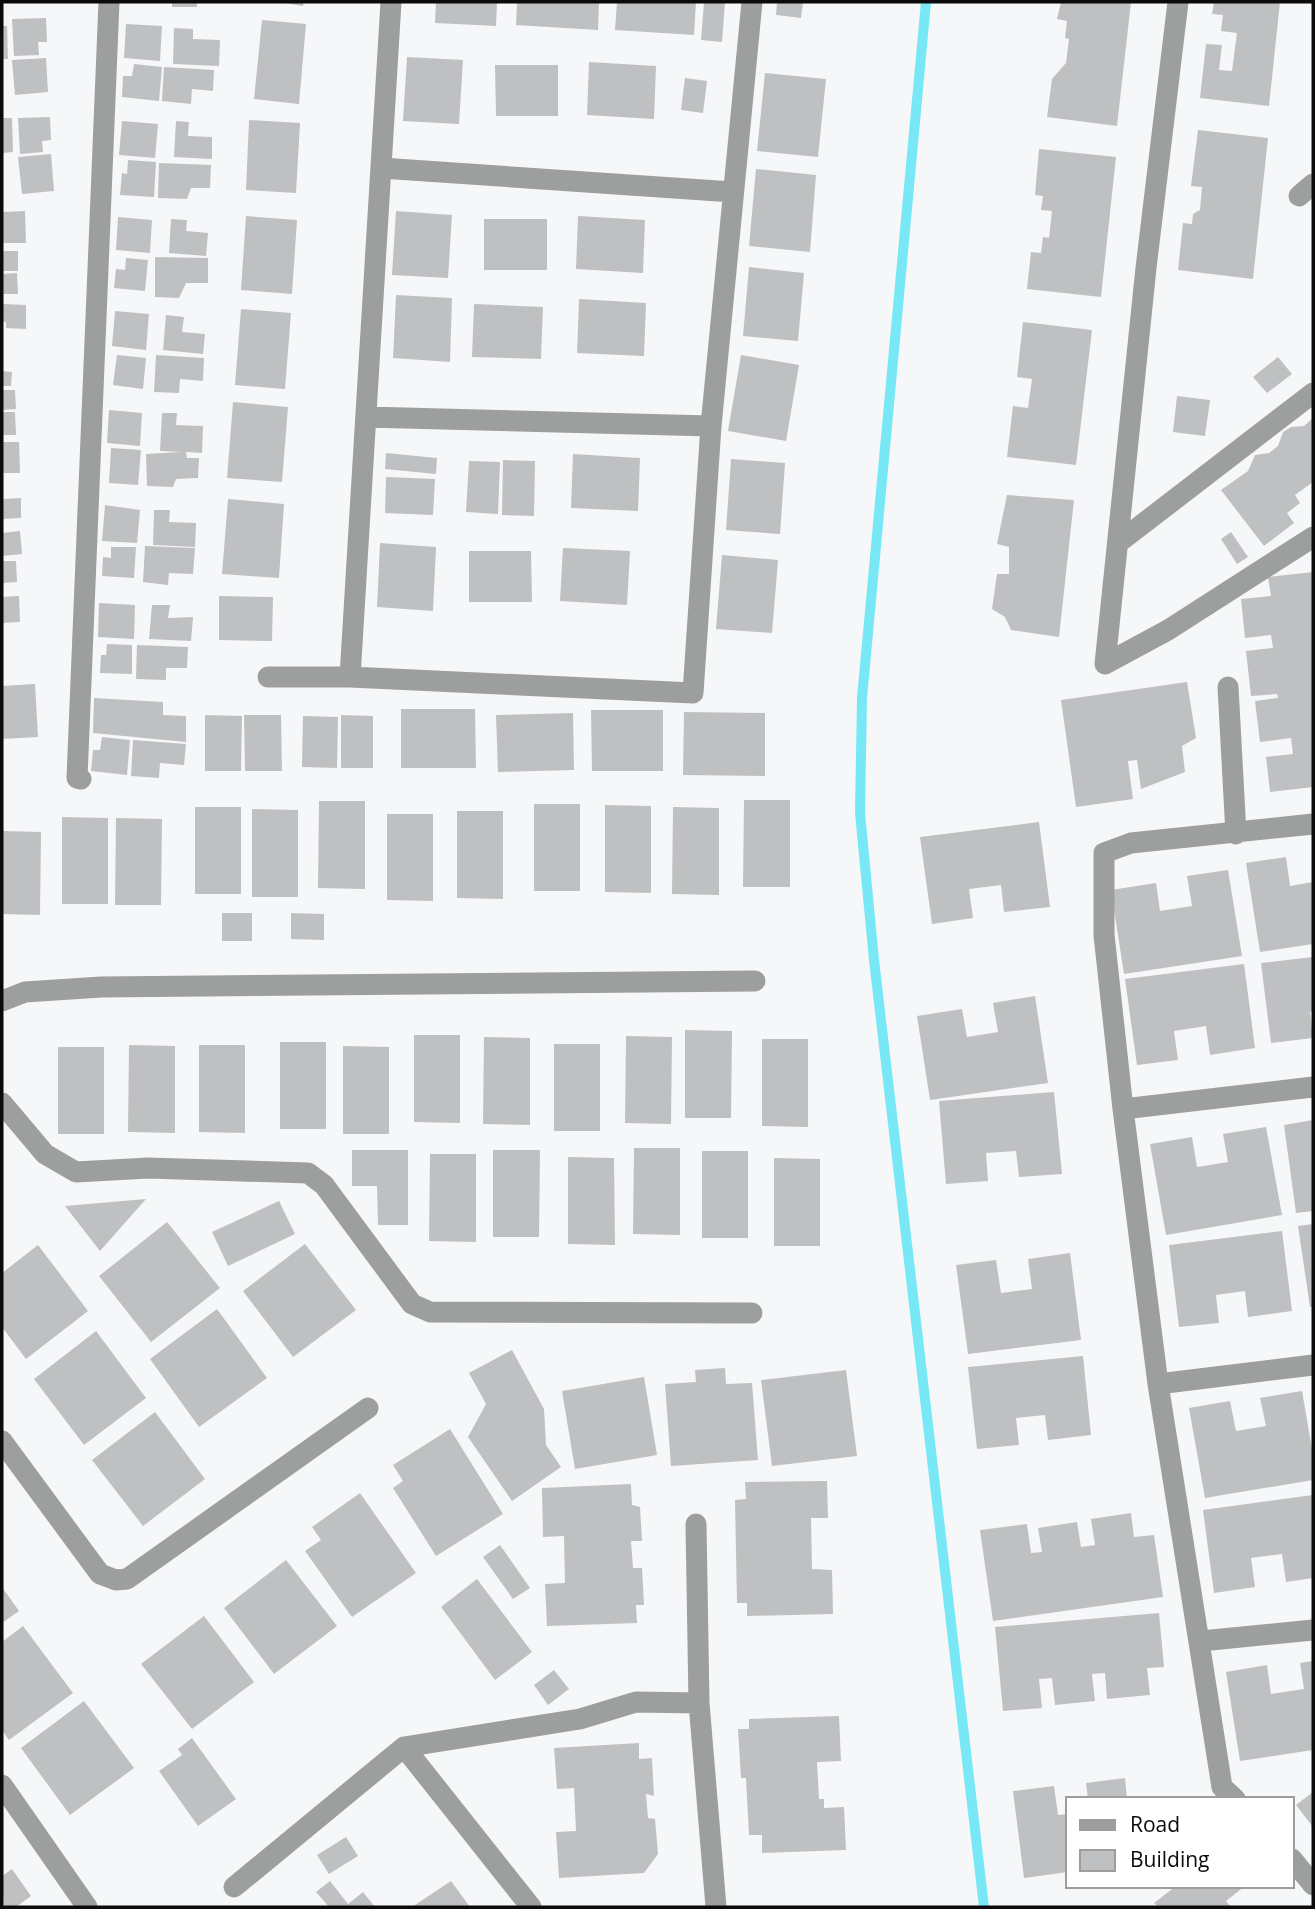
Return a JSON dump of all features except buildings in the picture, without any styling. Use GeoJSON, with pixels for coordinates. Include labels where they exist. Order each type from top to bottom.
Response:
{"type":"FeatureCollection","features":[{"type":"Feature","properties":{"kind":"street"},"geometry":{"type":"LineString","coordinates":[[81,779],[77,778],[109,2]]}},
{"type":"Feature","properties":{"kind":"street"},"geometry":{"type":"LineString","coordinates":[[350,677],[391,2]]}},
{"type":"Feature","properties":{"kind":"street"},"geometry":{"type":"LineString","coordinates":[[268,677],[350,677],[693,693],[711,426],[752,2]]}},
{"type":"Feature","properties":{"kind":"street"},"geometry":{"type":"LineString","coordinates":[[1178,2],[1105,664],[1168,630],[1313,537]]}},
{"type":"Feature","properties":{"kind":"street"},"geometry":{"type":"LineString","coordinates":[[381,168],[733,192]]}},
{"type":"Feature","properties":{"kind":"street"},"geometry":{"type":"LineString","coordinates":[[1118,543],[1313,393]]}},
{"type":"Feature","properties":{"kind":"street"},"geometry":{"type":"LineString","coordinates":[[366,417],[711,426]]}},
{"type":"Feature","properties":{"kind":"street"},"geometry":{"type":"LineString","coordinates":[[1228,687],[1236,834]]}},
{"type":"Feature","properties":{"kind":"street"},"geometry":{"type":"LineString","coordinates":[[1233,1797],[1222,1787],[1201,1641],[1158,1384],[1104,935],[1104,853],[1131,843],[1313,824]]}},
{"type":"Feature","properties":{"kind":"street"},"geometry":{"type":"LineString","coordinates":[[2,1002],[25,992],[101,987],[755,981]]}},
{"type":"Feature","properties":{"kind":"street"},"geometry":{"type":"LineString","coordinates":[[1123,1109],[1313,1087]]}},
{"type":"Feature","properties":{"kind":"street"},"geometry":{"type":"LineString","coordinates":[[2,1103],[45,1154],[76,1172],[148,1168],[308,1173],[324,1185],[412,1304],[430,1312],[752,1314]]}},
{"type":"Feature","properties":{"kind":"street"},"geometry":{"type":"LineString","coordinates":[[1158,1384],[1313,1365]]}},
{"type":"Feature","properties":{"kind":"street"},"geometry":{"type":"LineString","coordinates":[[2,1441],[100,1574],[116,1580],[127,1579],[368,1408]]}},
{"type":"Feature","properties":{"kind":"street"},"geometry":{"type":"LineString","coordinates":[[696,1524],[699,1703],[716,1907]]}},
{"type":"Feature","properties":{"kind":"street"},"geometry":{"type":"LineString","coordinates":[[1201,1641],[1313,1630]]}},
{"type":"Feature","properties":{"kind":"street"},"geometry":{"type":"LineString","coordinates":[[234,1887],[404,1747],[580,1719],[636,1702],[699,1703]]}},
{"type":"Feature","properties":{"kind":"street"},"geometry":{"type":"LineString","coordinates":[[404,1747],[531,1907]]}},
{"type":"Feature","properties":{"kind":"street"},"geometry":{"type":"LineString","coordinates":[[2,1785],[87,1907]]}},
{"type":"Feature","properties":{"kind":"street"},"geometry":{"type":"LineString","coordinates":[[1294,1861],[1313,1885]]}},
{"type":"Feature","properties":{"kind":"waterway"},"geometry":{"type":"LineString","coordinates":[[926,2],[862,698],[860,813],[874,960],[984,1907]]}}]}
